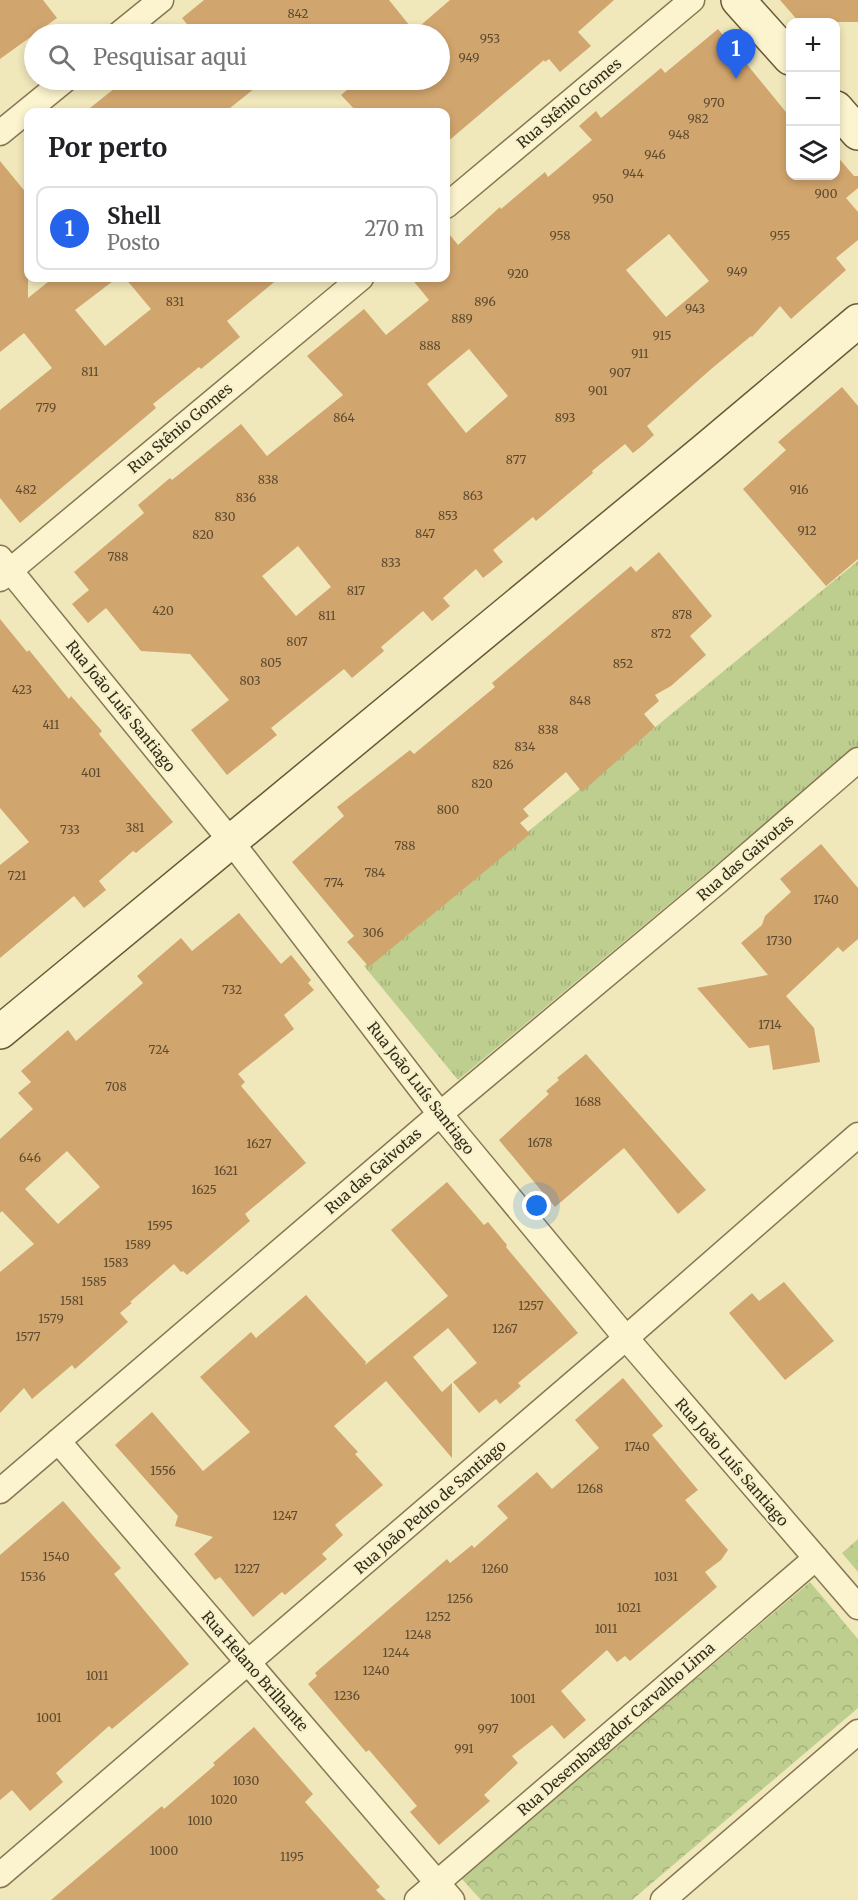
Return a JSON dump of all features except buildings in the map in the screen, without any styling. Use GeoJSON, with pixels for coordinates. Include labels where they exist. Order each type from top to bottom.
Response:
{"type":"FeatureCollection","features":[{"type":"Feature","properties":{"kind":"street"},"geometry":{"type":"LineString","coordinates":[[131,24],[161,0]]}},
{"type":"Feature","properties":{"kind":"street","name":"Rua Stênio Gomes"},"geometry":{"type":"LineString","coordinates":[[450,203],[693,0]]}},
{"type":"Feature","properties":{"kind":"street"},"geometry":{"type":"LineString","coordinates":[[738,0],[786,54]]}},
{"type":"Feature","properties":{"kind":"street"},"geometry":{"type":"LineString","coordinates":[[31,108],[53,90]]}},
{"type":"Feature","properties":{"kind":"street"},"geometry":{"type":"LineString","coordinates":[[0,133],[24,113]]}},
{"type":"Feature","properties":{"kind":"street"},"geometry":{"type":"LineString","coordinates":[[840,113],[858,133]]}},
{"type":"Feature","properties":{"kind":"street","name":"Rua Stênio Gomes"},"geometry":{"type":"LineString","coordinates":[[3,569],[355,282]]}},
{"type":"Feature","properties":{"kind":"street"},"geometry":{"type":"LineString","coordinates":[[0,1032],[858,321]]}},
{"type":"Feature","properties":{"kind":"street","name":"Rua João Luís Santiago"},"geometry":{"type":"LineString","coordinates":[[3,569],[230,840],[440,1114],[626,1338],[858,1606]]}},
{"type":"Feature","properties":{"kind":"street","name":"Rua das Gaivotas"},"geometry":{"type":"LineString","coordinates":[[0,1491],[440,1114],[716,884],[858,760]]}},
{"type":"Feature","properties":{"kind":"street","name":"Rua João Pedro de Santiago"},"geometry":{"type":"LineString","coordinates":[[0,1875],[858,1136]]}},
{"type":"Feature","properties":{"kind":"street","name":"Rua Helano Brilhante"},"geometry":{"type":"LineString","coordinates":[[58,1441],[445,1891]]}},
{"type":"Feature","properties":{"kind":"street","name":"Rua Desembargador Carvalho Lima"},"geometry":{"type":"LineString","coordinates":[[417,1900],[445,1891],[816,1558]]}},
{"type":"Feature","properties":{"kind":"street"},"geometry":{"type":"LineString","coordinates":[[663,1900],[858,1732]]}},
{"type":"Feature","properties":{"kind":"green space"},"geometry":{"type":"Polygon","coordinates":[[[858,561],[858,747],[458,1080],[364,966],[858,561]]]}},
{"type":"Feature","properties":{"kind":"green space"},"geometry":{"type":"Polygon","coordinates":[[[858,1539],[858,1572],[842,1553],[858,1539]]]}},
{"type":"Feature","properties":{"kind":"green space"},"geometry":{"type":"Polygon","coordinates":[[[810,1582],[858,1639],[858,1708],[632,1900],[481,1900],[461,1878],[810,1582]]]}},
{"type":"Feature","properties":{"kind":"place","name":"Shell"},"geometry":{"type":"Point","coordinates":[736,79]}}]}
